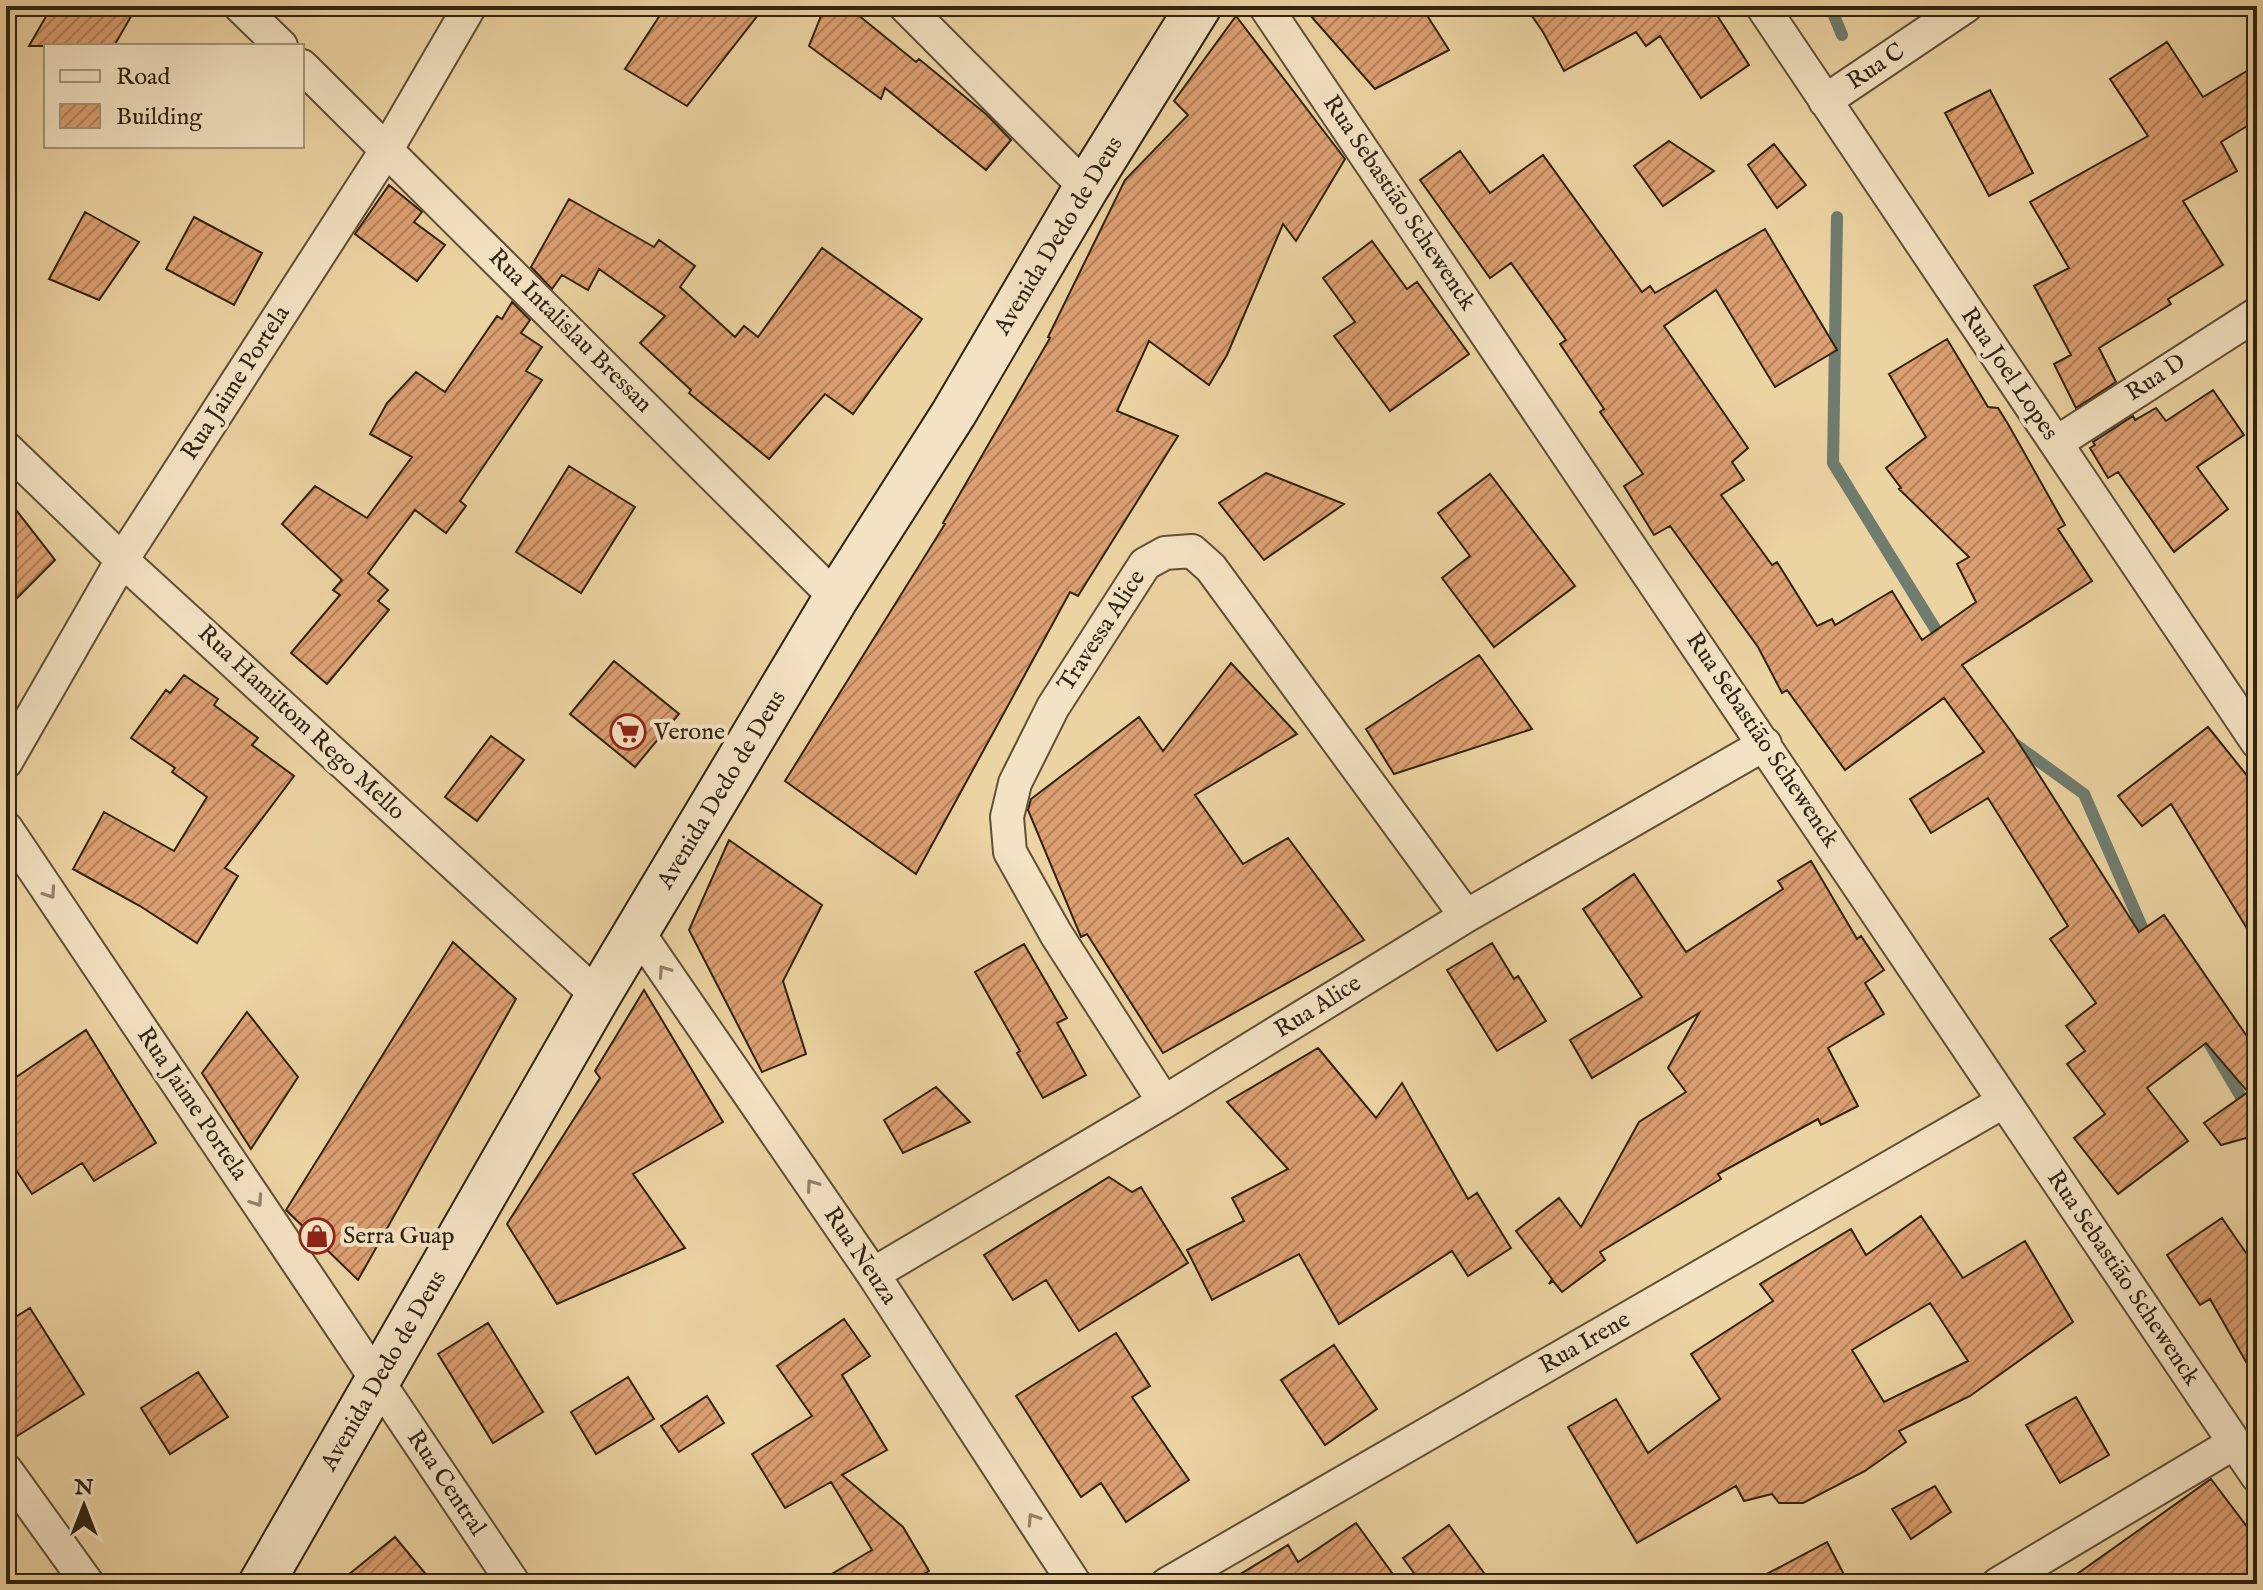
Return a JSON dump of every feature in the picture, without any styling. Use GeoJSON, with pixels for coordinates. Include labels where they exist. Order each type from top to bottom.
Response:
{"type":"FeatureCollection","features":[{"type":"Feature","properties":{"kind":"main road","name":"Avenida Dedo de Deus"},"geometry":{"type":"LineString","coordinates":[[261,1584],[598,996],[836,598],[954,413],[1086,188],[1199,6]]}},
{"type":"Feature","properties":{"kind":"street"},"geometry":{"type":"LineString","coordinates":[[240,6],[279,44]]}},
{"type":"Feature","properties":{"kind":"street","name":"Rua Jaime Portela"},"geometry":{"type":"LineString","coordinates":[[6,762],[122,560],[387,149],[470,6]]}},
{"type":"Feature","properties":{"kind":"street"},"geometry":{"type":"LineString","coordinates":[[905,6],[1086,188]]}},
{"type":"Feature","properties":{"kind":"street","name":"Rua Sebastião Schewenck"},"geometry":{"type":"LineString","coordinates":[[1265,6],[2257,1476]]}},
{"type":"Feature","properties":{"kind":"street","name":"Rua Joel Lopes"},"geometry":{"type":"LineString","coordinates":[[1762,6],[2257,742]]}},
{"type":"Feature","properties":{"kind":"street","name":"Rua C"},"geometry":{"type":"LineString","coordinates":[[1825,101],[1966,6]]}},
{"type":"Feature","properties":{"kind":"street","name":"Rua Intalislau Bressan"},"geometry":{"type":"LineString","coordinates":[[304,68],[836,598]]}},
{"type":"Feature","properties":{"kind":"street","name":"Rua D"},"geometry":{"type":"LineString","coordinates":[[2056,443],[2257,314]]}},
{"type":"Feature","properties":{"kind":"street","name":"Rua Hamiltom Rego Mello"},"geometry":{"type":"LineString","coordinates":[[6,448],[122,560],[598,996]]}},
{"type":"Feature","properties":{"kind":"street","name":"Travessa Alice"},"geometry":{"type":"LineString","coordinates":[[1164,1102],[1056,934],[1010,852],[1007,817],[1015,783],[1053,707],[1145,564],[1165,553],[1192,551],[1211,568],[1466,916]]}},
{"type":"Feature","properties":{"kind":"street","name":"Rua Alice"},"geometry":{"type":"LineString","coordinates":[[873,1274],[1164,1102],[1466,916],[1765,744]]}},
{"type":"Feature","properties":{"kind":"street","name":"Rua Jaime Portela"},"geometry":{"type":"LineString","coordinates":[[6,828],[378,1381]]}},
{"type":"Feature","properties":{"kind":"street","name":"Rua Neuza"},"geometry":{"type":"LineString","coordinates":[[638,932],[873,1274],[1075,1584]]}},
{"type":"Feature","properties":{"kind":"street","name":"Rua Irene"},"geometry":{"type":"LineString","coordinates":[[1167,1584],[2003,1102]]}},
{"type":"Feature","properties":{"kind":"street","name":"Rua Central"},"geometry":{"type":"LineString","coordinates":[[378,1381],[514,1584]]}},
{"type":"Feature","properties":{"kind":"street"},"geometry":{"type":"LineString","coordinates":[[1998,1584],[2234,1443]]}},
{"type":"Feature","properties":{"kind":"street"},"geometry":{"type":"LineString","coordinates":[[6,1470],[88,1584]]}},
{"type":"Feature","properties":{"kind":"building"},"geometry":{"type":"Polygon","coordinates":[[[52,6],[137,6],[115,44],[29,46],[52,6]]]}},
{"type":"Feature","properties":{"kind":"building"},"geometry":{"type":"Polygon","coordinates":[[[666,6],[765,6],[687,106],[625,69],[666,6]]]}},
{"type":"Feature","properties":{"kind":"building"},"geometry":{"type":"Polygon","coordinates":[[[825,6],[847,6],[916,62],[919,59],[987,115],[1011,140],[986,170],[885,88],[881,99],[809,46],[825,6]]]}},
{"type":"Feature","properties":{"kind":"building"},"geometry":{"type":"Polygon","coordinates":[[[1302,6],[1421,6],[1449,50],[1375,89],[1302,6]]]}},
{"type":"Feature","properties":{"kind":"building"},"geometry":{"type":"Polygon","coordinates":[[[1525,6],[1711,6],[1749,65],[1701,98],[1660,36],[1646,46],[1636,32],[1564,71],[1525,6]]]}},
{"type":"Feature","properties":{"kind":"building"},"geometry":{"type":"Polygon","coordinates":[[[1236,16],[1345,159],[1296,241],[1283,224],[1227,355],[1209,385],[1149,341],[1117,411],[1178,436],[1078,596],[1070,592],[916,874],[785,781],[945,524],[1050,338],[1125,180],[1188,115],[1174,101],[1236,16]]]}},
{"type":"Feature","properties":{"kind":"building"},"geometry":{"type":"Polygon","coordinates":[[[2167,42],[2203,97],[2257,65],[2257,120],[2221,142],[2237,171],[2183,201],[2223,265],[2168,299],[2171,304],[2099,348],[2116,382],[2076,408],[2054,364],[2071,355],[2034,286],[2069,268],[2030,202],[2148,136],[2110,79],[2167,42]]]}},
{"type":"Feature","properties":{"kind":"building"},"geometry":{"type":"Polygon","coordinates":[[[1990,90],[2033,173],[1989,196],[1945,113],[1990,90]]]}},
{"type":"Feature","properties":{"kind":"building"},"geometry":{"type":"Polygon","coordinates":[[[1669,141],[1714,171],[1663,206],[1634,166],[1669,141]]]}},
{"type":"Feature","properties":{"kind":"building"},"geometry":{"type":"Polygon","coordinates":[[[1774,144],[1806,185],[1777,208],[1748,165],[1774,144]]]}},
{"type":"Feature","properties":{"kind":"building"},"geometry":{"type":"Polygon","coordinates":[[[1460,151],[1490,193],[1543,155],[1642,292],[1650,286],[1655,293],[1765,229],[1837,350],[1775,387],[1716,290],[1664,326],[1748,448],[1732,462],[1744,480],[1721,495],[1772,565],[1777,562],[1817,626],[1832,619],[1835,625],[1892,591],[1922,640],[1976,602],[1957,564],[1969,557],[1899,489],[1886,468],[1926,437],[1889,374],[1947,339],[1988,407],[1998,408],[2008,424],[2065,525],[2058,529],[2092,581],[1962,665],[2013,734],[2139,932],[2164,915],[2257,1051],[2257,1135],[2221,1145],[2204,1123],[2248,1092],[2206,1043],[2147,1088],[2188,1141],[2118,1194],[2074,1138],[2105,1114],[2067,1064],[2085,1051],[2066,1026],[2096,1003],[2050,939],[2068,926],[1988,798],[1931,833],[1910,799],[1984,752],[1944,698],[1845,770],[1787,690],[1782,693],[1758,647],[1670,526],[1654,535],[1624,486],[1643,474],[1600,412],[1604,409],[1560,344],[1566,340],[1511,263],[1490,278],[1420,180],[1460,151]]]}},
{"type":"Feature","properties":{"kind":"building"},"geometry":{"type":"Polygon","coordinates":[[[389,185],[422,212],[414,222],[445,245],[417,281],[355,234],[389,185]]]}},
{"type":"Feature","properties":{"kind":"building"},"geometry":{"type":"Polygon","coordinates":[[[569,199],[654,247],[659,240],[695,266],[680,287],[735,337],[744,326],[758,337],[822,248],[922,319],[853,414],[825,394],[769,459],[689,393],[691,390],[640,343],[665,316],[599,269],[588,290],[562,275],[552,289],[531,267],[569,199]]]}},
{"type":"Feature","properties":{"kind":"building"},"geometry":{"type":"Polygon","coordinates":[[[85,212],[139,242],[99,300],[49,279],[85,212]]]}},
{"type":"Feature","properties":{"kind":"building"},"geometry":{"type":"Polygon","coordinates":[[[194,217],[262,253],[234,305],[166,269],[194,217]]]}},
{"type":"Feature","properties":{"kind":"building"},"geometry":{"type":"Polygon","coordinates":[[[1372,241],[1407,289],[1417,282],[1469,354],[1390,411],[1334,336],[1355,322],[1323,278],[1372,241]]]}},
{"type":"Feature","properties":{"kind":"building"},"geometry":{"type":"Polygon","coordinates":[[[512,302],[530,320],[521,333],[542,347],[526,371],[542,380],[460,501],[466,506],[446,533],[415,510],[368,573],[388,590],[378,601],[389,610],[327,684],[291,653],[340,595],[333,590],[342,580],[282,524],[315,486],[367,518],[412,457],[370,434],[387,403],[416,372],[445,392],[497,316],[502,319],[512,302]]]}},
{"type":"Feature","properties":{"kind":"building"},"geometry":{"type":"Polygon","coordinates":[[[2213,390],[2244,435],[2197,467],[2228,509],[2174,552],[2118,472],[2108,478],[2090,448],[2095,445],[2093,442],[2133,416],[2135,420],[2156,408],[2166,421],[2213,390]]]}},
{"type":"Feature","properties":{"kind":"building"},"geometry":{"type":"Polygon","coordinates":[[[569,466],[635,507],[581,593],[516,552],[569,466]]]}},
{"type":"Feature","properties":{"kind":"building"},"geometry":{"type":"Polygon","coordinates":[[[1266,473],[1344,504],[1264,560],[1219,503],[1266,473]]]}},
{"type":"Feature","properties":{"kind":"building"},"geometry":{"type":"Polygon","coordinates":[[[1490,474],[1575,586],[1494,647],[1442,578],[1470,556],[1438,513],[1490,474]]]}},
{"type":"Feature","properties":{"kind":"building"},"geometry":{"type":"Polygon","coordinates":[[[6,497],[55,560],[6,609],[6,497]]]}},
{"type":"Feature","properties":{"kind":"building"},"geometry":{"type":"Polygon","coordinates":[[[1479,655],[1532,729],[1394,774],[1366,729],[1479,655]]]}},
{"type":"Feature","properties":{"kind":"building"},"geometry":{"type":"Polygon","coordinates":[[[614,661],[679,714],[635,767],[570,714],[614,661]]]}},
{"type":"Feature","properties":{"kind":"building"},"geometry":{"type":"Polygon","coordinates":[[[1231,663],[1297,734],[1195,795],[1243,864],[1288,838],[1364,940],[1163,1053],[1087,934],[1081,937],[1028,810],[1031,799],[1139,717],[1163,751],[1231,663]]]}},
{"type":"Feature","properties":{"kind":"building"},"geometry":{"type":"Polygon","coordinates":[[[184,675],[218,699],[214,705],[258,738],[252,745],[294,776],[225,868],[238,876],[197,943],[140,906],[73,869],[104,812],[174,851],[207,797],[172,772],[175,768],[131,738],[166,690],[170,693],[184,675]]]}},
{"type":"Feature","properties":{"kind":"building"},"geometry":{"type":"Polygon","coordinates":[[[2208,727],[2257,788],[2257,945],[2171,804],[2142,826],[2118,796],[2208,727]]]}},
{"type":"Feature","properties":{"kind":"building"},"geometry":{"type":"Polygon","coordinates":[[[491,736],[524,760],[477,821],[445,797],[491,736]]]}},
{"type":"Feature","properties":{"kind":"building"},"geometry":{"type":"Polygon","coordinates":[[[729,840],[822,905],[783,981],[806,1054],[762,1072],[689,930],[729,840]]]}},
{"type":"Feature","properties":{"kind":"building"},"geometry":{"type":"Polygon","coordinates":[[[1811,861],[1857,939],[1861,936],[1884,970],[1865,983],[1884,1014],[1828,1048],[1858,1106],[1821,1125],[1818,1119],[1718,1174],[1721,1179],[1600,1252],[1605,1260],[1562,1292],[1553,1281],[1549,1284],[1552,1279],[1516,1231],[1559,1198],[1581,1227],[1639,1122],[1686,1092],[1668,1068],[1699,1013],[1592,1078],[1570,1040],[1642,997],[1583,909],[1634,874],[1686,952],[1783,889],[1778,881],[1811,861]]]}},
{"type":"Feature","properties":{"kind":"building"},"geometry":{"type":"Polygon","coordinates":[[[453,942],[516,999],[358,1280],[286,1210],[453,942]]]}},
{"type":"Feature","properties":{"kind":"building"},"geometry":{"type":"Polygon","coordinates":[[[1492,943],[1514,979],[1518,976],[1546,1021],[1497,1051],[1447,970],[1492,943]]]}},
{"type":"Feature","properties":{"kind":"building"},"geometry":{"type":"Polygon","coordinates":[[[1024,944],[1067,1018],[1057,1023],[1086,1075],[1043,1098],[975,972],[1024,944]]]}},
{"type":"Feature","properties":{"kind":"building"},"geometry":{"type":"Polygon","coordinates":[[[644,990],[723,1122],[633,1174],[685,1248],[557,1304],[507,1224],[600,1078],[595,1071],[644,990]]]}},
{"type":"Feature","properties":{"kind":"building"},"geometry":{"type":"Polygon","coordinates":[[[247,1012],[298,1077],[251,1149],[202,1073],[247,1012]]]}},
{"type":"Feature","properties":{"kind":"building"},"geometry":{"type":"Polygon","coordinates":[[[86,1030],[156,1143],[94,1181],[82,1163],[32,1194],[6,1155],[6,1084],[86,1030]]]}},
{"type":"Feature","properties":{"kind":"building"},"geometry":{"type":"Polygon","coordinates":[[[1318,1048],[1376,1118],[1402,1083],[1468,1199],[1477,1193],[1511,1248],[1468,1276],[1452,1251],[1339,1324],[1299,1254],[1212,1300],[1187,1250],[1244,1221],[1232,1198],[1288,1169],[1227,1102],[1318,1048]]]}},
{"type":"Feature","properties":{"kind":"building"},"geometry":{"type":"Polygon","coordinates":[[[936,1087],[970,1122],[903,1153],[884,1120],[936,1087]]]}},
{"type":"Feature","properties":{"kind":"building"},"geometry":{"type":"Polygon","coordinates":[[[1109,1177],[1132,1192],[1141,1187],[1188,1263],[1079,1331],[1046,1280],[1013,1300],[984,1255],[1109,1177]]]}},
{"type":"Feature","properties":{"kind":"building"},"geometry":{"type":"Polygon","coordinates":[[[1921,1216],[1963,1278],[2025,1241],[2073,1322],[1970,1396],[1899,1431],[1906,1442],[1865,1471],[1803,1503],[1779,1503],[1772,1494],[1744,1501],[1736,1486],[1637,1543],[1568,1427],[1616,1399],[1648,1453],[1720,1399],[1691,1354],[1773,1301],[1760,1284],[1851,1229],[1866,1255],[1921,1216]],[[1930,1303],[1852,1350],[1884,1402],[1968,1361],[1930,1303]]]}},
{"type":"Feature","properties":{"kind":"building"},"geometry":{"type":"Polygon","coordinates":[[[2222,1218],[2257,1269],[2257,1381],[2210,1299],[2200,1305],[2167,1255],[2222,1218]]]}},
{"type":"Feature","properties":{"kind":"building"},"geometry":{"type":"Polygon","coordinates":[[[30,1308],[84,1394],[6,1443],[6,1323],[30,1308]]]}},
{"type":"Feature","properties":{"kind":"building"},"geometry":{"type":"Polygon","coordinates":[[[844,1319],[870,1356],[842,1375],[887,1450],[842,1475],[903,1527],[929,1571],[907,1584],[815,1584],[872,1550],[831,1482],[785,1508],[752,1454],[812,1416],[777,1366],[844,1319]]]}},
{"type":"Feature","properties":{"kind":"building"},"geometry":{"type":"Polygon","coordinates":[[[488,1323],[543,1412],[493,1443],[438,1354],[488,1323]]]}},
{"type":"Feature","properties":{"kind":"building"},"geometry":{"type":"Polygon","coordinates":[[[1116,1333],[1150,1386],[1132,1397],[1189,1480],[1126,1522],[1101,1483],[1081,1497],[1016,1396],[1116,1333]]]}},
{"type":"Feature","properties":{"kind":"building"},"geometry":{"type":"Polygon","coordinates":[[[1334,1345],[1377,1409],[1325,1445],[1281,1380],[1334,1345]]]}},
{"type":"Feature","properties":{"kind":"building"},"geometry":{"type":"Polygon","coordinates":[[[198,1372],[228,1417],[170,1454],[141,1408],[198,1372]]]}},
{"type":"Feature","properties":{"kind":"building"},"geometry":{"type":"Polygon","coordinates":[[[628,1377],[654,1419],[596,1454],[571,1412],[628,1377]]]}},
{"type":"Feature","properties":{"kind":"building"},"geometry":{"type":"Polygon","coordinates":[[[707,1396],[724,1423],[679,1452],[661,1426],[707,1396]]]}},
{"type":"Feature","properties":{"kind":"building"},"geometry":{"type":"Polygon","coordinates":[[[2076,1397],[2109,1455],[2060,1483],[2026,1425],[2076,1397]]]}},
{"type":"Feature","properties":{"kind":"building"},"geometry":{"type":"Polygon","coordinates":[[[2211,1479],[2257,1540],[2257,1584],[2063,1584],[2211,1479]]]}},
{"type":"Feature","properties":{"kind":"building"},"geometry":{"type":"Polygon","coordinates":[[[1935,1486],[1951,1512],[1911,1539],[1892,1509],[1935,1486]]]}},
{"type":"Feature","properties":{"kind":"building"},"geometry":{"type":"Polygon","coordinates":[[[1356,1523],[1400,1584],[1224,1584],[1288,1545],[1298,1562],[1356,1523]]]}},
{"type":"Feature","properties":{"kind":"building"},"geometry":{"type":"Polygon","coordinates":[[[1449,1525],[1492,1584],[1422,1584],[1403,1558],[1449,1525]]]}},
{"type":"Feature","properties":{"kind":"building"},"geometry":{"type":"Polygon","coordinates":[[[395,1537],[434,1584],[337,1584],[395,1537]]]}},
{"type":"Feature","properties":{"kind":"building"},"geometry":{"type":"Polygon","coordinates":[[[1827,1542],[1849,1584],[1748,1584],[1827,1542]]]}},
{"type":"Feature","properties":{"kind":"waterway"},"geometry":{"type":"LineString","coordinates":[[1830,6],[1842,35]]}},
{"type":"Feature","properties":{"kind":"waterway"},"geometry":{"type":"LineString","coordinates":[[1837,217],[1833,463],[1944,643]]}},
{"type":"Feature","properties":{"kind":"waterway"},"geometry":{"type":"LineString","coordinates":[[2012,742],[2084,794],[2148,941]]}},
{"type":"Feature","properties":{"kind":"waterway"},"geometry":{"type":"LineString","coordinates":[[2209,1043],[2257,1124]]}},
{"type":"Feature","properties":{"kind":"place","name":"Verone"},"geometry":{"type":"Point","coordinates":[628,732]}},
{"type":"Feature","properties":{"kind":"place","name":"Serra Guap"},"geometry":{"type":"Point","coordinates":[317,1236]}}]}
